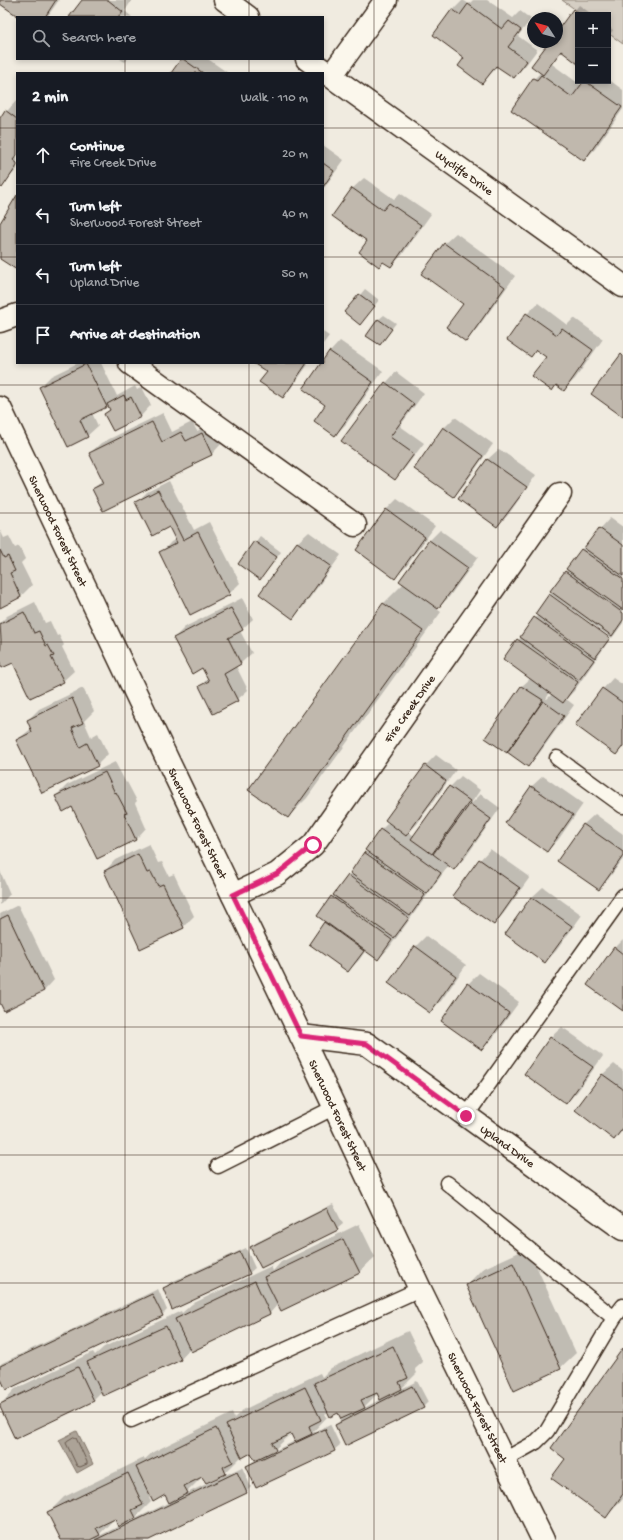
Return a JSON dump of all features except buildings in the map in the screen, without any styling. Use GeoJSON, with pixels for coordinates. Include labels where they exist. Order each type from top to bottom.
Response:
{"type":"FeatureCollection","features":[{"type":"Feature","properties":{"kind":"street"},"geometry":{"type":"LineString","coordinates":[[224,0],[247,16]]}},
{"type":"Feature","properties":{"kind":"street"},"geometry":{"type":"LineString","coordinates":[[331,76],[386,0]]}},
{"type":"Feature","properties":{"kind":"street","name":"Wycliffe Drive"},"geometry":{"type":"LineString","coordinates":[[308,60],[623,286]]}},
{"type":"Feature","properties":{"kind":"street"},"geometry":{"type":"LineString","coordinates":[[0,321],[16,315]]}},
{"type":"Feature","properties":{"kind":"street"},"geometry":{"type":"LineString","coordinates":[[131,364],[355,525]]}},
{"type":"Feature","properties":{"kind":"street","name":"Sherwood Forest Street"},"geometry":{"type":"LineString","coordinates":[[0,408],[335,1107],[420,1289],[543,1540]]}},
{"type":"Feature","properties":{"kind":"street","name":"Fire Creek Drive"},"geometry":{"type":"LineString","coordinates":[[233,895],[277,874],[313,845],[560,494]]}},
{"type":"Feature","properties":{"kind":"street","name":"Upland Drive"},"geometry":{"type":"LineString","coordinates":[[301,1036],[367,1044],[623,1229]]}},
{"type":"Feature","properties":{"kind":"lane"},"geometry":{"type":"LineString","coordinates":[[557,758],[623,806]]}},
{"type":"Feature","properties":{"kind":"lane"},"geometry":{"type":"LineString","coordinates":[[466,1116],[623,896]]}},
{"type":"Feature","properties":{"kind":"lane"},"geometry":{"type":"LineString","coordinates":[[218,1166],[335,1107]]}},
{"type":"Feature","properties":{"kind":"lane"},"geometry":{"type":"LineString","coordinates":[[447,1184],[614,1318]]}},
{"type":"Feature","properties":{"kind":"lane"},"geometry":{"type":"LineString","coordinates":[[131,1420],[420,1289]]}},
{"type":"Feature","properties":{"kind":"lane"},"geometry":{"type":"LineString","coordinates":[[504,1460],[536,1442],[547,1431],[614,1318],[623,1306]]}},
{"type":"Feature","properties":{"kind":"shaded area"},"geometry":{"type":"Polygon","coordinates":[[[562,0],[623,0],[623,44],[611,35],[611,12],[579,12],[562,0]]]}},
{"type":"Feature","properties":{"kind":"water"},"geometry":{"type":"Polygon","coordinates":[[[77,1431],[93,1464],[77,1473],[59,1440],[77,1431]]]}},
{"type":"Feature","properties":{"kind":"route"},"geometry":{"type":"LineString","coordinates":[[313,845],[277,874],[233,895],[301,1036],[367,1044],[466,1116]]}}]}
